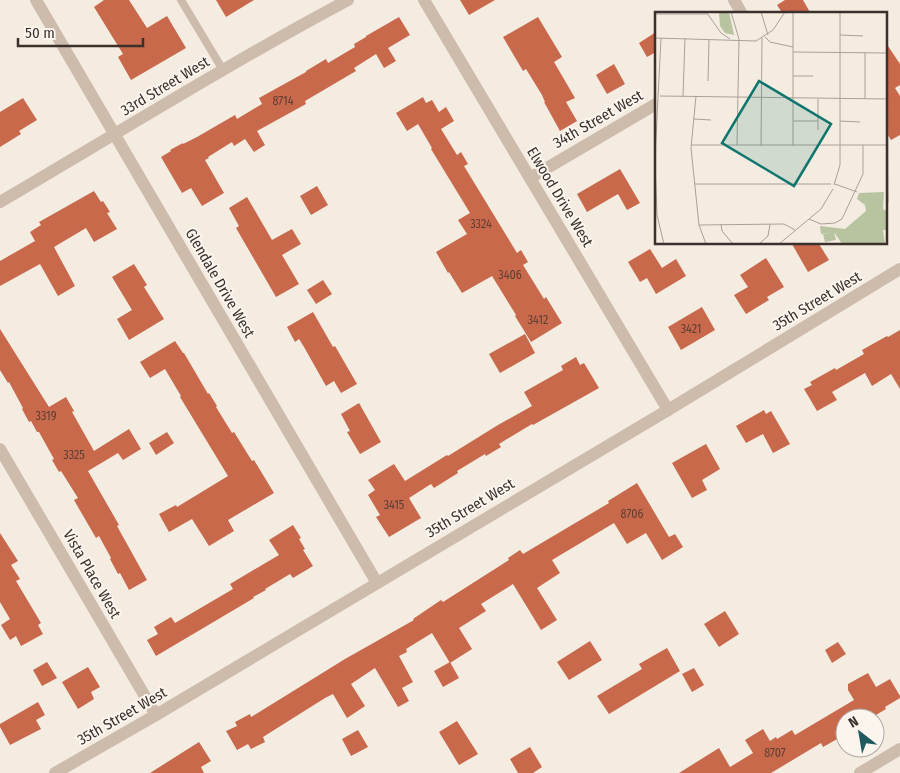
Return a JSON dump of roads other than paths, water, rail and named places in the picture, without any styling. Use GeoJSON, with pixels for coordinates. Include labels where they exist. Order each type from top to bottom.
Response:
{"type":"FeatureCollection","features":[{"type":"Feature","properties":{"kind":"street","name":"Glendale Drive West"},"geometry":{"type":"LineString","coordinates":[[36,0],[377,583]]}},
{"type":"Feature","properties":{"kind":"street","name":"33rd Street West"},"geometry":{"type":"LineString","coordinates":[[0,202],[223,70],[348,0]]}},
{"type":"Feature","properties":{"kind":"street","name":"Elwood Drive West"},"geometry":{"type":"LineString","coordinates":[[424,0],[668,410]]}},
{"type":"Feature","properties":{"kind":"street"},"geometry":{"type":"LineString","coordinates":[[734,0],[741,12]]}},
{"type":"Feature","properties":{"kind":"street","name":"34th Street West"},"geometry":{"type":"LineString","coordinates":[[530,178],[655,105]]}},
{"type":"Feature","properties":{"kind":"street","name":"35th Street West"},"geometry":{"type":"LineString","coordinates":[[55,773],[156,715],[900,270]]}},
{"type":"Feature","properties":{"kind":"street","name":"Vista Place West"},"geometry":{"type":"LineString","coordinates":[[0,449],[156,715]]}},
{"type":"Feature","properties":{"kind":"street"},"geometry":{"type":"LineString","coordinates":[[860,773],[900,749]]}},
{"type":"Feature","properties":{"kind":"lane"},"geometry":{"type":"LineString","coordinates":[[181,0],[223,70]]}}]}
